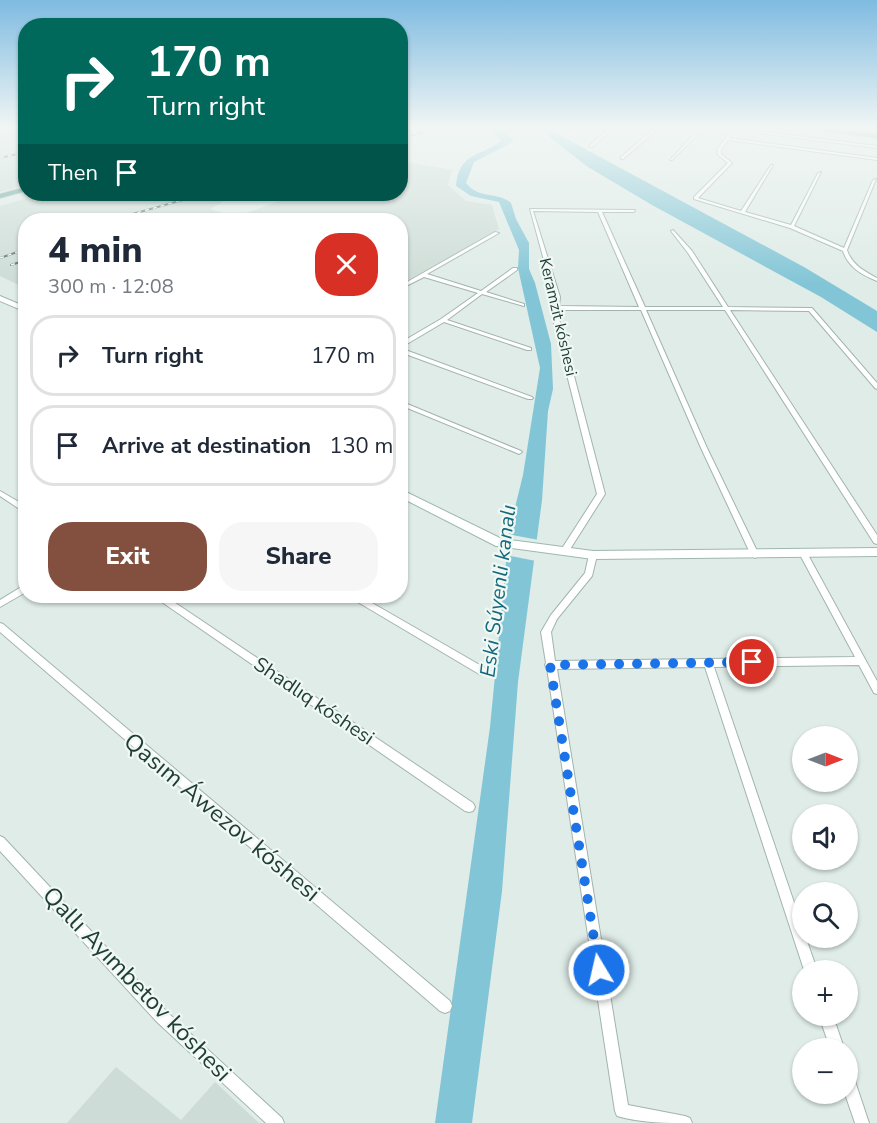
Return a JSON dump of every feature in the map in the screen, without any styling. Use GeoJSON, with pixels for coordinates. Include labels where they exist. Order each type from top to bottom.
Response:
{"type":"FeatureCollection","features":[{"type":"Feature","properties":{"kind":"main road"},"geometry":{"type":"LineString","coordinates":[[0,196],[18,191]]}},
{"type":"Feature","properties":{"kind":"street"},"geometry":{"type":"LineString","coordinates":[[713,180],[695,198],[792,226],[844,250]]}},
{"type":"Feature","properties":{"kind":"street"},"geometry":{"type":"LineString","coordinates":[[743,211],[763,180]]}},
{"type":"Feature","properties":{"kind":"street"},"geometry":{"type":"LineString","coordinates":[[792,226],[816,180]]}},
{"type":"Feature","properties":{"kind":"street"},"geometry":{"type":"LineString","coordinates":[[874,180],[844,250],[853,267],[877,280]]}},
{"type":"Feature","properties":{"kind":"street","name":"Keramzit kóshesi"},"geometry":{"type":"LineString","coordinates":[[564,552],[601,494],[555,315],[557,297],[531,210],[634,211]]}},
{"type":"Feature","properties":{"kind":"street"},"geometry":{"type":"LineString","coordinates":[[600,211],[642,309],[755,555]]}},
{"type":"Feature","properties":{"kind":"street"},"geometry":{"type":"LineString","coordinates":[[674,231],[690,252],[877,541]]}},
{"type":"Feature","properties":{"kind":"street"},"geometry":{"type":"LineString","coordinates":[[408,284],[496,233]]}},
{"type":"Feature","properties":{"kind":"street"},"geometry":{"type":"LineString","coordinates":[[408,343],[515,269]]}},
{"type":"Feature","properties":{"kind":"street"},"geometry":{"type":"LineString","coordinates":[[424,275],[522,305]]}},
{"type":"Feature","properties":{"kind":"street"},"geometry":{"type":"LineString","coordinates":[[0,298],[18,306]]}},
{"type":"Feature","properties":{"kind":"street"},"geometry":{"type":"LineString","coordinates":[[557,308],[810,309],[877,387]]}},
{"type":"Feature","properties":{"kind":"street"},"geometry":{"type":"LineString","coordinates":[[443,320],[529,349]]}},
{"type":"Feature","properties":{"kind":"street"},"geometry":{"type":"LineString","coordinates":[[408,351],[530,398]]}},
{"type":"Feature","properties":{"kind":"street"},"geometry":{"type":"LineString","coordinates":[[408,406],[519,452]]}},
{"type":"Feature","properties":{"kind":"street"},"geometry":{"type":"LineString","coordinates":[[0,493],[18,505]]}},
{"type":"Feature","properties":{"kind":"street"},"geometry":{"type":"LineString","coordinates":[[408,496],[500,543],[546,550],[592,555],[877,552]]}},
{"type":"Feature","properties":{"kind":"street"},"geometry":{"type":"LineString","coordinates":[[803,554],[877,690]]}},
{"type":"Feature","properties":{"kind":"street"},"geometry":{"type":"LineString","coordinates":[[592,555],[589,574],[554,617],[546,632],[622,1111],[686,1123]]}},
{"type":"Feature","properties":{"kind":"street"},"geometry":{"type":"LineString","coordinates":[[0,604],[18,592]]}},
{"type":"Feature","properties":{"kind":"street","name":"Shadlıq kóshesi"},"geometry":{"type":"LineString","coordinates":[[169,603],[469,807]]}},
{"type":"Feature","properties":{"kind":"street"},"geometry":{"type":"LineString","coordinates":[[366,603],[482,671]]}},
{"type":"Feature","properties":{"kind":"street","name":"Qasım Áwezov kóshesi"},"geometry":{"type":"LineString","coordinates":[[0,627],[445,1006]]}},
{"type":"Feature","properties":{"kind":"street"},"geometry":{"type":"LineString","coordinates":[[708,662],[808,960]]}},
{"type":"Feature","properties":{"kind":"street"},"geometry":{"type":"LineString","coordinates":[[550,665],[862,662]]}},
{"type":"Feature","properties":{"kind":"street","name":"Qallı Ayımbetov kóshesi"},"geometry":{"type":"LineString","coordinates":[[0,842],[162,1017],[277,1123]]}},
{"type":"Feature","properties":{"kind":"street"},"geometry":{"type":"LineString","coordinates":[[856,1104],[862,1123]]}},
{"type":"Feature","properties":{"kind":"shaded area"},"geometry":{"type":"Polygon","coordinates":[[[0,180],[18,180],[18,187],[0,192],[0,180]]]}},
{"type":"Feature","properties":{"kind":"shaded area"},"geometry":{"type":"Polygon","coordinates":[[[408,180],[449,180],[448,185],[466,201],[492,205],[499,229],[408,280],[408,213],[247,213],[279,201],[408,201],[408,180]]]}},
{"type":"Feature","properties":{"kind":"shaded area"},"geometry":{"type":"Polygon","coordinates":[[[18,201],[224,201],[210,209],[223,213],[18,213],[18,285],[0,276],[0,206],[18,201]]]}},
{"type":"Feature","properties":{"kind":"shaded area"},"geometry":{"type":"Polygon","coordinates":[[[116,1067],[181,1120],[215,1082],[259,1123],[67,1123],[116,1067]]]}},
{"type":"Feature","properties":{"kind":"water"},"geometry":{"type":"Polygon","coordinates":[[[457,180],[467,180],[466,183],[477,192],[500,197],[511,203],[516,219],[529,243],[529,269],[535,283],[551,344],[553,389],[548,411],[542,500],[518,682],[502,891],[472,1123],[435,1123],[490,727],[509,532],[523,475],[540,368],[518,268],[519,250],[499,202],[471,196],[456,186],[457,180]]]}},
{"type":"Feature","properties":{"kind":"water"},"geometry":{"type":"Polygon","coordinates":[[[611,180],[643,180],[804,267],[877,311],[877,332],[821,297],[611,180]]]}},
{"type":"Feature","properties":{"kind":"pier"},"geometry":{"type":"Polygon","coordinates":[[[506,534],[539,540],[536,561],[505,555],[506,534]]]}},
{"type":"Feature","properties":{"kind":"railway"},"geometry":{"type":"LineString","coordinates":[[136,213],[179,201]]}},
{"type":"Feature","properties":{"kind":"railway"},"geometry":{"type":"LineString","coordinates":[[0,258],[18,252]]}},
{"type":"Feature","properties":{"kind":"railway"},"geometry":{"type":"LineString","coordinates":[[11,265],[18,263]]}},
{"type":"Feature","properties":{"kind":"route"},"geometry":{"type":"LineString","coordinates":[[599,970],[550,665],[752,662]]}},
{"type":"Feature","properties":{"kind":"water label","name":"Eski Súyenli kanalı"},"geometry":{"type":"Point","coordinates":[498,591]}}]}
